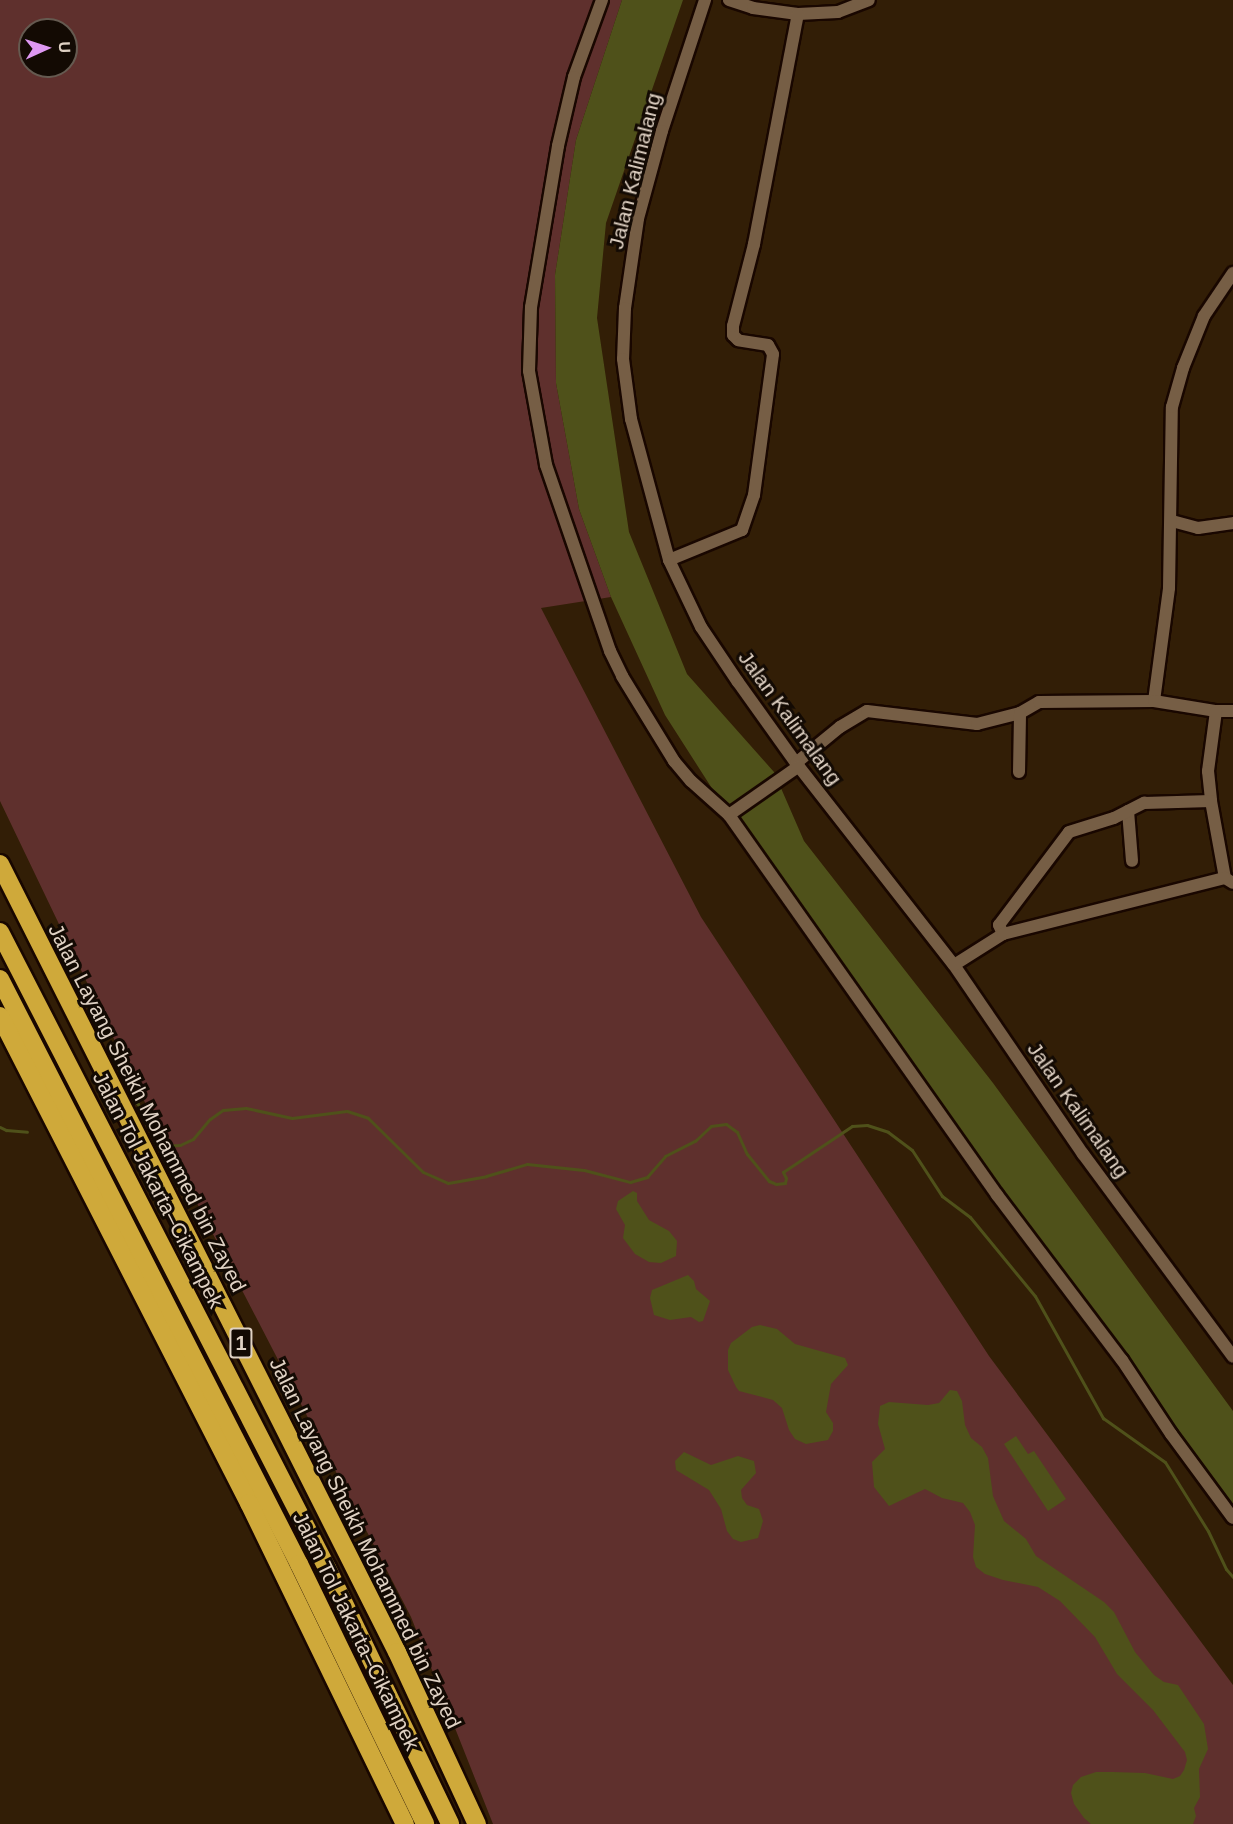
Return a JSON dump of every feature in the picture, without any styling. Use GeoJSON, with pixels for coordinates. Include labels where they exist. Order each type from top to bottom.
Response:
{"type":"FeatureCollection","features":[{"type":"Feature","properties":{"kind":"highway","name":"Jalan Layang Sheikh Mohammed bin Zayed"},"geometry":{"type":"LineString","coordinates":[[0,864],[397,1652],[477,1824]]}},
{"type":"Feature","properties":{"kind":"highway","name":"Jalan Tol Jakarta–Cikampek"},"geometry":{"type":"LineString","coordinates":[[0,932],[327,1568],[450,1824]]}},
{"type":"Feature","properties":{"kind":"highway","name":"Jalan Tol Jakarta–Cikampek"},"geometry":{"type":"LineString","coordinates":[[0,979],[320,1606],[425,1824]]}},
{"type":"Feature","properties":{"kind":"highway"},"geometry":{"type":"LineString","coordinates":[[0,1016],[249,1503],[405,1824]]}},
{"type":"Feature","properties":{"kind":"street"},"geometry":{"type":"LineString","coordinates":[[602,0],[569,97],[531,307],[529,371],[534,411],[552,483],[616,665],[674,761],[691,781],[733,813],[997,1195],[1122,1360],[1171,1434],[1233,1518]]}},
{"type":"Feature","properties":{"kind":"street","name":"Jalan Kalimalang"},"geometry":{"type":"LineString","coordinates":[[705,0],[662,131],[638,219],[625,308],[623,359],[631,419],[669,560],[701,627],[795,767],[954,965],[1083,1154],[1233,1357]]}},
{"type":"Feature","properties":{"kind":"street"},"geometry":{"type":"LineString","coordinates":[[729,0],[753,8],[798,14],[869,0]]}},
{"type":"Feature","properties":{"kind":"street"},"geometry":{"type":"LineString","coordinates":[[669,560],[742,530],[754,495],[773,354],[768,345],[738,340],[733,336],[733,326],[754,244],[798,14]]}},
{"type":"Feature","properties":{"kind":"street"},"geometry":{"type":"LineString","coordinates":[[1154,701],[1169,588],[1172,521],[1172,407],[1183,368],[1204,316],[1233,273]]}},
{"type":"Feature","properties":{"kind":"street"},"geometry":{"type":"LineString","coordinates":[[1172,521],[1198,528],[1233,523]]}},
{"type":"Feature","properties":{"kind":"street"},"geometry":{"type":"LineString","coordinates":[[733,813],[795,767],[861,712],[977,724],[1020,712],[1039,702],[1154,701],[1216,711],[1233,711]]}},
{"type":"Feature","properties":{"kind":"street"},"geometry":{"type":"LineString","coordinates":[[954,965],[1002,934],[1229,880],[1211,801],[1208,771],[1216,711]]}},
{"type":"Feature","properties":{"kind":"street"},"geometry":{"type":"LineString","coordinates":[[1019,772],[1020,712]]}},
{"type":"Feature","properties":{"kind":"street"},"geometry":{"type":"LineString","coordinates":[[1002,934],[999,925],[1069,832],[1144,803],[1211,801]]}},
{"type":"Feature","properties":{"kind":"street"},"geometry":{"type":"LineString","coordinates":[[1128,811],[1132,861]]}},
{"type":"Feature","properties":{"kind":"shaded area"},"geometry":{"type":"Polygon","coordinates":[[[0,0],[622,0],[576,140],[555,275],[556,383],[579,509],[611,597],[541,608],[701,917],[989,1356],[1233,1685],[1233,1824],[493,1824],[411,1617],[138,1089],[0,801],[0,0]]]}},
{"type":"Feature","properties":{"kind":"shaded area"},"geometry":{"type":"Polygon","coordinates":[[[622,0],[683,0],[606,223],[597,318],[629,532],[687,674],[774,772],[804,841],[993,1083],[1233,1411],[1233,1519],[729,815],[665,715],[611,597],[579,509],[556,383],[555,275],[576,140],[622,0]]]}},
{"type":"Feature","properties":{"kind":"shaded area"},"geometry":{"type":"Polygon","coordinates":[[[633,1191],[637,1193],[637,1201],[649,1220],[669,1231],[677,1241],[676,1256],[661,1263],[649,1262],[635,1254],[623,1238],[625,1225],[616,1209],[618,1201],[633,1191]]]}},
{"type":"Feature","properties":{"kind":"shaded area"},"geometry":{"type":"Polygon","coordinates":[[[688,1275],[694,1281],[696,1289],[710,1301],[703,1321],[699,1322],[691,1317],[670,1320],[654,1315],[650,1298],[652,1290],[688,1275]]]}},
{"type":"Feature","properties":{"kind":"shaded area"},"geometry":{"type":"Polygon","coordinates":[[[760,1325],[777,1329],[795,1344],[845,1358],[848,1365],[831,1384],[826,1412],[833,1423],[833,1431],[828,1440],[806,1444],[795,1439],[789,1430],[782,1408],[773,1400],[739,1391],[736,1387],[728,1370],[728,1350],[731,1343],[752,1327],[760,1325]]]}},
{"type":"Feature","properties":{"kind":"shaded area"},"geometry":{"type":"Polygon","coordinates":[[[950,1390],[957,1391],[962,1401],[965,1425],[971,1438],[982,1447],[988,1458],[993,1496],[1004,1521],[1026,1539],[1036,1556],[1104,1602],[1114,1612],[1135,1652],[1154,1675],[1164,1682],[1178,1685],[1204,1724],[1208,1749],[1199,1769],[1200,1797],[1194,1808],[1196,1816],[1193,1824],[1091,1824],[1084,1818],[1074,1804],[1071,1793],[1073,1785],[1081,1777],[1096,1772],[1113,1772],[1145,1773],[1173,1779],[1180,1776],[1184,1770],[1187,1760],[1185,1752],[1153,1710],[1117,1674],[1095,1637],[1060,1601],[1038,1587],[1003,1580],[985,1574],[976,1567],[973,1557],[975,1525],[970,1512],[963,1503],[942,1498],[925,1489],[889,1506],[874,1487],[872,1462],[885,1449],[878,1424],[880,1406],[889,1402],[928,1405],[939,1403],[950,1390]]]}},
{"type":"Feature","properties":{"kind":"shaded area"},"geometry":{"type":"Polygon","coordinates":[[[1016,1436],[1028,1454],[1034,1451],[1066,1499],[1048,1511],[1004,1444],[1016,1436]]]}},
{"type":"Feature","properties":{"kind":"shaded area"},"geometry":{"type":"Polygon","coordinates":[[[684,1452],[711,1465],[738,1456],[754,1461],[756,1473],[741,1490],[742,1498],[747,1505],[759,1509],[763,1521],[758,1538],[741,1542],[733,1539],[727,1531],[721,1509],[709,1490],[676,1470],[675,1461],[684,1452]]]}},
{"type":"Feature","properties":{"kind":"waterway"},"geometry":{"type":"LineString","coordinates":[[130,1098],[138,1104],[161,1146],[180,1145],[193,1139],[210,1119],[223,1110],[246,1108],[292,1118],[347,1111],[368,1118],[423,1172],[448,1183],[486,1176],[527,1164],[584,1170],[630,1182],[647,1177],[665,1156],[695,1141],[711,1126],[726,1124],[737,1132],[747,1154],[769,1181],[776,1184],[785,1183],[786,1178],[783,1172],[852,1126],[867,1125],[888,1132],[912,1150],[942,1196],[970,1217],[1035,1296],[1103,1418],[1165,1462],[1208,1531],[1226,1569],[1233,1577]]}},
{"type":"Feature","properties":{"kind":"waterway"},"geometry":{"type":"LineString","coordinates":[[0,1127],[6,1130],[27,1132]]}}]}
